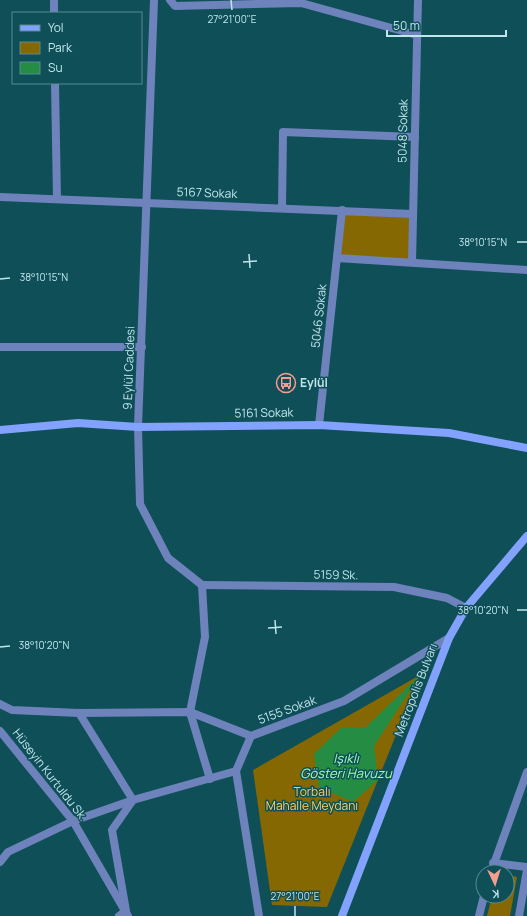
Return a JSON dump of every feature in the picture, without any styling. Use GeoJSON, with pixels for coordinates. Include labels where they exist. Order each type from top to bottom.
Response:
{"type":"FeatureCollection","features":[{"type":"Feature","properties":{"kind":"main road","name":"5161 Sokak"},"geometry":{"type":"LineString","coordinates":[[0,430],[78,423],[138,427],[319,425],[449,433],[527,448]]}},
{"type":"Feature","properties":{"kind":"main road","name":"Metropolis Bulvarı"},"geometry":{"type":"LineString","coordinates":[[342,916],[449,638],[466,608],[527,536]]}},
{"type":"Feature","properties":{"kind":"street"},"geometry":{"type":"LineString","coordinates":[[54,0],[54,12]]}},
{"type":"Feature","properties":{"kind":"street","name":"9 Eylül Caddesi"},"geometry":{"type":"LineString","coordinates":[[154,0],[145,203],[142,347],[138,427],[140,504],[168,558],[202,585]]}},
{"type":"Feature","properties":{"kind":"street"},"geometry":{"type":"LineString","coordinates":[[170,0],[176,6],[301,3],[417,35]]}},
{"type":"Feature","properties":{"kind":"street","name":"5048 Sokak"},"geometry":{"type":"LineString","coordinates":[[412,262],[418,0]]}},
{"type":"Feature","properties":{"kind":"street"},"geometry":{"type":"LineString","coordinates":[[55,84],[57,200]]}},
{"type":"Feature","properties":{"kind":"street"},"geometry":{"type":"LineString","coordinates":[[282,208],[283,132],[415,137]]}},
{"type":"Feature","properties":{"kind":"street","name":"5167 Sokak"},"geometry":{"type":"LineString","coordinates":[[0,198],[342,210],[413,214]]}},
{"type":"Feature","properties":{"kind":"street","name":"5046 Sokak"},"geometry":{"type":"LineString","coordinates":[[319,425],[342,210]]}},
{"type":"Feature","properties":{"kind":"street"},"geometry":{"type":"LineString","coordinates":[[337,258],[527,270]]}},
{"type":"Feature","properties":{"kind":"street"},"geometry":{"type":"LineString","coordinates":[[0,347],[142,347]]}},
{"type":"Feature","properties":{"kind":"street"},"geometry":{"type":"LineString","coordinates":[[202,585],[205,638],[190,712],[210,779]]}},
{"type":"Feature","properties":{"kind":"street","name":"5159 Sk."},"geometry":{"type":"LineString","coordinates":[[202,585],[394,587],[447,598],[466,608]]}},
{"type":"Feature","properties":{"kind":"street","name":"5155 Sokak"},"geometry":{"type":"LineString","coordinates":[[0,704],[12,710],[80,713],[190,712],[251,736],[344,702],[449,638]]}},
{"type":"Feature","properties":{"kind":"street"},"geometry":{"type":"LineString","coordinates":[[80,713],[133,800]]}},
{"type":"Feature","properties":{"kind":"street","name":"Hüseyin Kurtuldu Sk."},"geometry":{"type":"LineString","coordinates":[[0,731],[73,821],[125,914]]}},
{"type":"Feature","properties":{"kind":"street"},"geometry":{"type":"LineString","coordinates":[[251,736],[236,771],[259,916]]}},
{"type":"Feature","properties":{"kind":"street"},"geometry":{"type":"LineString","coordinates":[[0,862],[8,852],[73,821],[133,800],[236,771]]}},
{"type":"Feature","properties":{"kind":"street"},"geometry":{"type":"LineString","coordinates":[[519,916],[527,869],[493,863],[527,772]]}},
{"type":"Feature","properties":{"kind":"street"},"geometry":{"type":"LineString","coordinates":[[125,914],[112,830],[133,800]]}},
{"type":"Feature","properties":{"kind":"street"},"geometry":{"type":"LineString","coordinates":[[479,916],[482,904]]}},
{"type":"Feature","properties":{"kind":"green space"},"geometry":{"type":"Polygon","coordinates":[[[342,210],[413,214],[412,262],[337,258],[342,210]]]}},
{"type":"Feature","properties":{"kind":"green space","name":"Torbalı Mahalle Meydanı"},"geometry":{"type":"Polygon","coordinates":[[[420,675],[327,907],[272,905],[253,770],[420,675]]]}},
{"type":"Feature","properties":{"kind":"green space"},"geometry":{"type":"Polygon","coordinates":[[[515,877],[517,877],[515,888],[515,877]]]}},
{"type":"Feature","properties":{"kind":"green space"},"geometry":{"type":"Polygon","coordinates":[[[490,904],[512,904],[510,916],[487,916],[490,904]]]}},
{"type":"Feature","properties":{"kind":"water","name":"Işıklı Gösteri Havuzu"},"geometry":{"type":"Polygon","coordinates":[[[420,675],[374,746],[378,780],[353,802],[319,787],[314,754],[341,728],[366,727],[420,675]]]}},
{"type":"Feature","properties":{"kind":"place","name":"Eylül"},"geometry":{"type":"Point","coordinates":[286,383]}}]}
